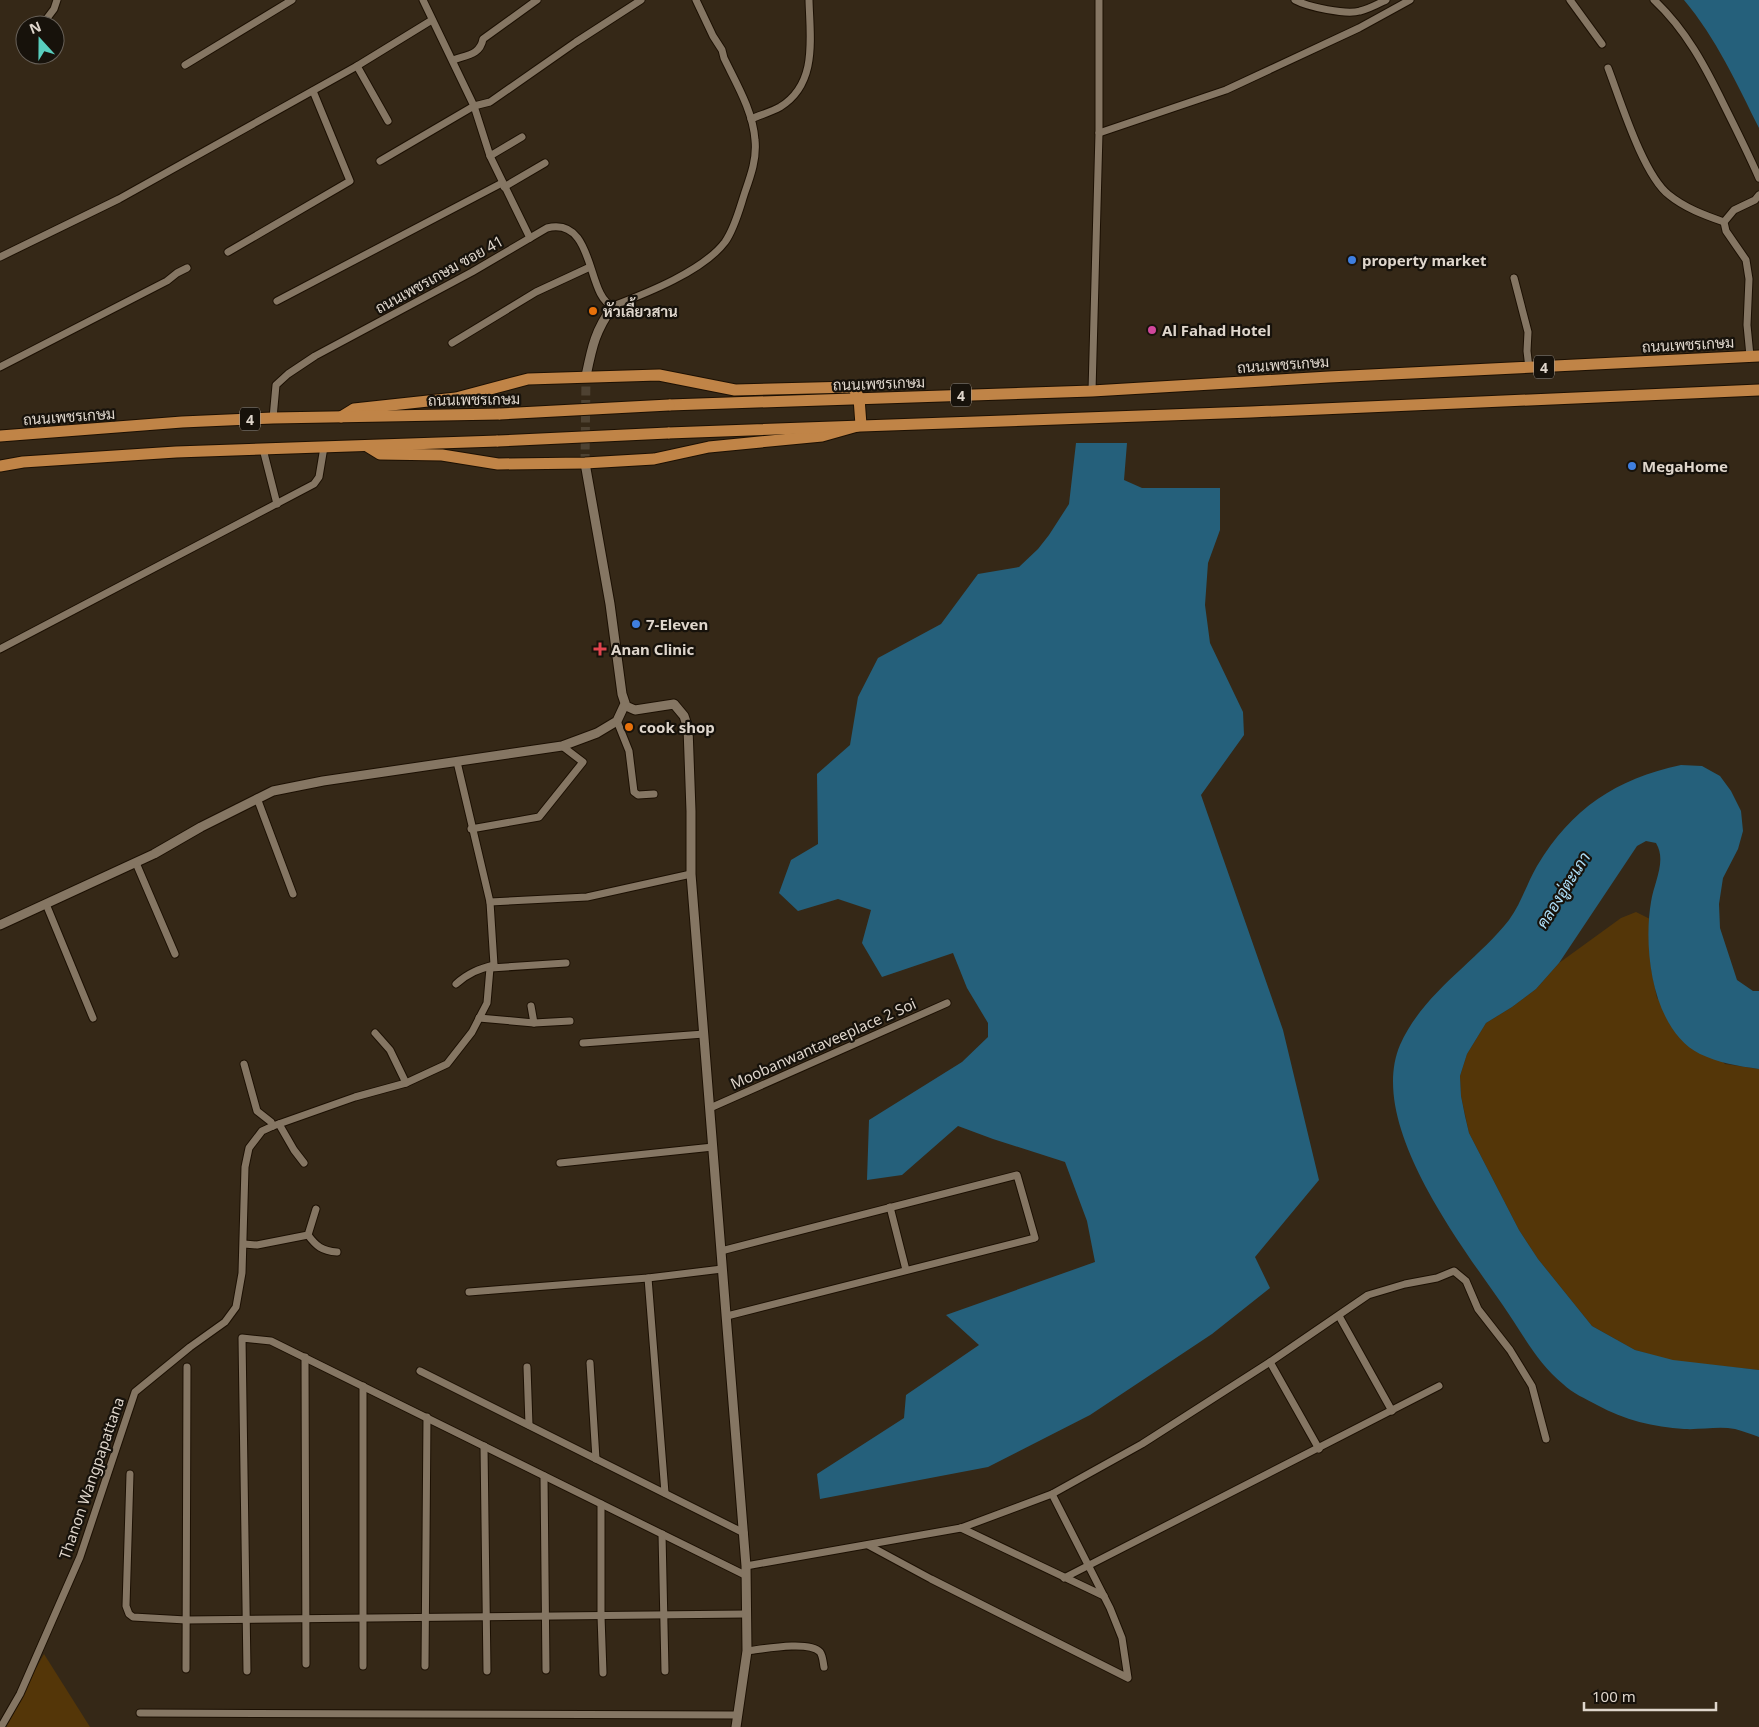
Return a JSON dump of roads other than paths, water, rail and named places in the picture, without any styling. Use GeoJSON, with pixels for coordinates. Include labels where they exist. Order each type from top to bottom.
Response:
{"type":"FeatureCollection","features":[{"type":"Feature","properties":{"kind":"highway","name":"ถนนเพชรเกษม"},"geometry":{"type":"LineString","coordinates":[[0,436],[182,422],[341,416],[500,414],[669,405],[1092,391],[1754,356]]}},
{"type":"Feature","properties":{"kind":"highway"},"geometry":{"type":"LineString","coordinates":[[341,416],[354,410],[456,398],[528,379],[659,375],[735,390],[853,387],[859,398],[861,425],[822,436],[709,447],[654,459],[585,463],[498,464],[442,455],[380,454],[367,446]]}},
{"type":"Feature","properties":{"kind":"highway","name":"4"},"geometry":{"type":"LineString","coordinates":[[0,466],[23,462],[176,452],[1330,409],[1759,390]]}},
{"type":"Feature","properties":{"kind":"street"},"geometry":{"type":"LineString","coordinates":[[50,15],[57,0]]}},
{"type":"Feature","properties":{"kind":"street"},"geometry":{"type":"LineString","coordinates":[[185,65],[292,0]]}},
{"type":"Feature","properties":{"kind":"street"},"geometry":{"type":"LineString","coordinates":[[423,0],[474,106],[490,156],[530,238]]}},
{"type":"Feature","properties":{"kind":"street"},"geometry":{"type":"LineString","coordinates":[[453,60],[473,54],[481,47],[483,39],[537,0]]}},
{"type":"Feature","properties":{"kind":"street"},"geometry":{"type":"LineString","coordinates":[[380,161],[474,106],[490,102],[576,42],[641,0]]}},
{"type":"Feature","properties":{"kind":"street"},"geometry":{"type":"LineString","coordinates":[[586,376],[593,342],[602,321],[613,306],[694,269],[726,241],[754,162],[756,139],[751,119],[722,50],[713,36],[696,0]]}},
{"type":"Feature","properties":{"kind":"street"},"geometry":{"type":"LineString","coordinates":[[751,119],[780,107],[800,90],[810,61],[809,0]]}},
{"type":"Feature","properties":{"kind":"street"},"geometry":{"type":"LineString","coordinates":[[1092,391],[1099,134],[1099,0]]}},
{"type":"Feature","properties":{"kind":"street"},"geometry":{"type":"LineString","coordinates":[[1295,0],[1330,9],[1352,12],[1361,11],[1386,0]]}},
{"type":"Feature","properties":{"kind":"street"},"geometry":{"type":"LineString","coordinates":[[1570,0],[1602,44]]}},
{"type":"Feature","properties":{"kind":"street"},"geometry":{"type":"LineString","coordinates":[[1654,0],[1682,30],[1704,64],[1759,178]]}},
{"type":"Feature","properties":{"kind":"street"},"geometry":{"type":"LineString","coordinates":[[1099,134],[1226,90],[1359,28],[1404,1]]}},
{"type":"Feature","properties":{"kind":"street"},"geometry":{"type":"LineString","coordinates":[[0,256],[119,199],[358,66],[432,20]]}},
{"type":"Feature","properties":{"kind":"street"},"geometry":{"type":"LineString","coordinates":[[358,66],[388,121]]}},
{"type":"Feature","properties":{"kind":"street"},"geometry":{"type":"LineString","coordinates":[[1608,68],[1631,132],[1661,188],[1667,194],[1696,212],[1724,222]]}},
{"type":"Feature","properties":{"kind":"street"},"geometry":{"type":"LineString","coordinates":[[228,252],[350,181],[313,91]]}},
{"type":"Feature","properties":{"kind":"street"},"geometry":{"type":"LineString","coordinates":[[490,156],[522,137]]}},
{"type":"Feature","properties":{"kind":"street"},"geometry":{"type":"LineString","coordinates":[[277,301],[545,163]]}},
{"type":"Feature","properties":{"kind":"street"},"geometry":{"type":"LineString","coordinates":[[1724,222],[1734,210],[1756,200],[1759,195]]}},
{"type":"Feature","properties":{"kind":"street"},"geometry":{"type":"LineString","coordinates":[[1724,222],[1726,231],[1746,260],[1749,279],[1748,325],[1754,356]]}},
{"type":"Feature","properties":{"kind":"street","name":"ถนนเพชรเกษม ซอย 41"},"geometry":{"type":"LineString","coordinates":[[273,418],[276,385],[288,374],[315,356],[416,304],[548,228],[564,227],[572,231],[578,239],[607,303],[613,306]]}},
{"type":"Feature","properties":{"kind":"street"},"geometry":{"type":"LineString","coordinates":[[452,343],[536,292],[590,266]]}},
{"type":"Feature","properties":{"kind":"street"},"geometry":{"type":"LineString","coordinates":[[0,367],[167,281],[187,268]]}},
{"type":"Feature","properties":{"kind":"street"},"geometry":{"type":"LineString","coordinates":[[1514,278],[1528,332],[1527,351],[1529,368]]}},
{"type":"Feature","properties":{"kind":"street"},"geometry":{"type":"LineString","coordinates":[[0,649],[314,484],[318,477],[324,447]]}},
{"type":"Feature","properties":{"kind":"street"},"geometry":{"type":"LineString","coordinates":[[263,449],[276,504]]}},
{"type":"Feature","properties":{"kind":"street"},"geometry":{"type":"LineString","coordinates":[[585,463],[610,604],[622,694],[626,706],[636,710],[674,704],[684,716],[688,728],[691,874],[746,1571],[747,1651],[736,1727]]}},
{"type":"Feature","properties":{"kind":"street"},"geometry":{"type":"LineString","coordinates":[[0,925],[136,863],[273,791],[323,781],[562,746],[597,733],[617,721],[624,706]]}},
{"type":"Feature","properties":{"kind":"street"},"geometry":{"type":"LineString","coordinates":[[617,721],[628,751],[634,792],[638,795],[654,794]]}},
{"type":"Feature","properties":{"kind":"street"},"geometry":{"type":"LineString","coordinates":[[471,829],[540,817],[583,762],[562,746]]}},
{"type":"Feature","properties":{"kind":"street","name":"Thanon Wangpapattana"},"geometry":{"type":"LineString","coordinates":[[1,1727],[20,1694],[80,1557],[134,1392],[190,1347],[225,1322],[236,1307],[242,1273],[246,1167],[249,1148],[262,1131],[276,1125],[355,1097],[406,1083],[447,1064],[472,1032],[487,1003],[492,967],[490,902],[471,829],[457,762]]}},
{"type":"Feature","properties":{"kind":"street"},"geometry":{"type":"LineString","coordinates":[[257,798],[294,894]]}},
{"type":"Feature","properties":{"kind":"street"},"geometry":{"type":"LineString","coordinates":[[136,863],[175,954]]}},
{"type":"Feature","properties":{"kind":"street"},"geometry":{"type":"LineString","coordinates":[[490,902],[587,896],[691,874]]}},
{"type":"Feature","properties":{"kind":"street"},"geometry":{"type":"LineString","coordinates":[[46,904],[93,1018]]}},
{"type":"Feature","properties":{"kind":"street"},"geometry":{"type":"LineString","coordinates":[[456,984],[465,976],[478,969],[566,963]]}},
{"type":"Feature","properties":{"kind":"street","name":"Moobanwantaveeplace 2 Soi"},"geometry":{"type":"LineString","coordinates":[[710,1108],[947,1003]]}},
{"type":"Feature","properties":{"kind":"street"},"geometry":{"type":"LineString","coordinates":[[531,1006],[534,1023]]}},
{"type":"Feature","properties":{"kind":"street"},"geometry":{"type":"LineString","coordinates":[[479,1018],[534,1023],[570,1021]]}},
{"type":"Feature","properties":{"kind":"street"},"geometry":{"type":"LineString","coordinates":[[375,1034],[390,1050],[406,1083]]}},
{"type":"Feature","properties":{"kind":"street"},"geometry":{"type":"LineString","coordinates":[[583,1043],[704,1034]]}},
{"type":"Feature","properties":{"kind":"street"},"geometry":{"type":"LineString","coordinates":[[244,1064],[257,1111],[276,1125],[304,1163]]}},
{"type":"Feature","properties":{"kind":"street"},"geometry":{"type":"LineString","coordinates":[[560,1163],[713,1147]]}},
{"type":"Feature","properties":{"kind":"street"},"geometry":{"type":"LineString","coordinates":[[722,1251],[1017,1175],[1035,1238],[726,1316]]}},
{"type":"Feature","properties":{"kind":"street"},"geometry":{"type":"LineString","coordinates":[[890,1207],[906,1270]]}},
{"type":"Feature","properties":{"kind":"street"},"geometry":{"type":"LineString","coordinates":[[308,1235],[316,1209]]}},
{"type":"Feature","properties":{"kind":"street"},"geometry":{"type":"LineString","coordinates":[[244,1244],[258,1245],[308,1235]]}},
{"type":"Feature","properties":{"kind":"street"},"geometry":{"type":"LineString","coordinates":[[308,1235],[320,1249],[328,1252],[337,1252]]}},
{"type":"Feature","properties":{"kind":"street"},"geometry":{"type":"LineString","coordinates":[[469,1292],[648,1278],[722,1269]]}},
{"type":"Feature","properties":{"kind":"street"},"geometry":{"type":"LineString","coordinates":[[247,1671],[242,1338],[271,1341],[662,1534],[746,1571],[867,1545],[961,1528],[1052,1494],[1142,1444],[1270,1362],[1368,1295],[1405,1284],[1437,1278],[1454,1271],[1466,1281],[1478,1309],[1510,1350],[1532,1386],[1546,1439]]}},
{"type":"Feature","properties":{"kind":"street"},"geometry":{"type":"LineString","coordinates":[[648,1278],[665,1493]]}},
{"type":"Feature","properties":{"kind":"street"},"geometry":{"type":"LineString","coordinates":[[1339,1316],[1392,1411]]}},
{"type":"Feature","properties":{"kind":"street"},"geometry":{"type":"LineString","coordinates":[[305,1357],[306,1664]]}},
{"type":"Feature","properties":{"kind":"street"},"geometry":{"type":"LineString","coordinates":[[1270,1362],[1319,1449]]}},
{"type":"Feature","properties":{"kind":"street"},"geometry":{"type":"LineString","coordinates":[[590,1363],[596,1459]]}},
{"type":"Feature","properties":{"kind":"street"},"geometry":{"type":"LineString","coordinates":[[186,1669],[187,1367]]}},
{"type":"Feature","properties":{"kind":"street"},"geometry":{"type":"LineString","coordinates":[[527,1367],[529,1425]]}},
{"type":"Feature","properties":{"kind":"street"},"geometry":{"type":"LineString","coordinates":[[420,1371],[744,1533]]}},
{"type":"Feature","properties":{"kind":"street"},"geometry":{"type":"LineString","coordinates":[[363,1386],[363,1666]]}},
{"type":"Feature","properties":{"kind":"street"},"geometry":{"type":"LineString","coordinates":[[1064,1578],[1439,1386]]}},
{"type":"Feature","properties":{"kind":"street"},"geometry":{"type":"LineString","coordinates":[[425,1666],[426,1418]]}},
{"type":"Feature","properties":{"kind":"street"},"geometry":{"type":"LineString","coordinates":[[484,1446],[487,1671]]}},
{"type":"Feature","properties":{"kind":"street"},"geometry":{"type":"LineString","coordinates":[[130,1474],[127,1610],[133,1616],[186,1620],[746,1614]]}},
{"type":"Feature","properties":{"kind":"street"},"geometry":{"type":"LineString","coordinates":[[544,1476],[546,1670]]}},
{"type":"Feature","properties":{"kind":"street"},"geometry":{"type":"LineString","coordinates":[[867,1545],[1128,1678],[1122,1638],[1090,1566],[1052,1494]]}},
{"type":"Feature","properties":{"kind":"street"},"geometry":{"type":"LineString","coordinates":[[601,1504],[603,1672]]}},
{"type":"Feature","properties":{"kind":"street"},"geometry":{"type":"LineString","coordinates":[[961,1528],[1104,1596]]}},
{"type":"Feature","properties":{"kind":"street"},"geometry":{"type":"LineString","coordinates":[[662,1534],[665,1671]]}},
{"type":"Feature","properties":{"kind":"street"},"geometry":{"type":"LineString","coordinates":[[747,1651],[806,1646],[818,1650],[822,1654],[824,1667]]}},
{"type":"Feature","properties":{"kind":"street"},"geometry":{"type":"LineString","coordinates":[[140,1713],[738,1715]]}},
{"type":"Feature","properties":{"kind":"water"},"geometry":{"type":"Polygon","coordinates":[[[1684,0],[1759,0],[1759,128],[1716,46],[1684,0]]]}},
{"type":"Feature","properties":{"kind":"water"},"geometry":{"type":"Polygon","coordinates":[[[1076,443],[1127,443],[1124,480],[1142,488],[1220,488],[1220,530],[1208,563],[1205,605],[1210,643],[1243,712],[1244,735],[1201,795],[1283,1030],[1319,1180],[1255,1257],[1270,1288],[1212,1334],[1090,1415],[988,1467],[820,1499],[817,1474],[904,1418],[906,1395],[979,1345],[946,1315],[1095,1262],[1087,1221],[1065,1162],[958,1126],[902,1175],[867,1180],[869,1120],[962,1062],[988,1037],[988,1023],[967,988],[953,953],[882,977],[862,943],[871,910],[838,899],[798,911],[779,893],[791,860],[818,844],[817,774],[850,745],[858,697],[878,658],[941,624],[978,574],[1019,567],[1038,549],[1069,504],[1076,443]]]}},
{"type":"Feature","properties":{"kind":"water","name":"คลองอู่ตะเภา"},"geometry":{"type":"Polygon","coordinates":[[[1681,765],[1702,766],[1720,776],[1731,791],[1741,811],[1743,831],[1738,849],[1723,878],[1719,904],[1720,928],[1737,980],[1753,991],[1759,991],[1759,1069],[1721,1062],[1700,1054],[1684,1042],[1671,1027],[1661,1007],[1654,986],[1649,942],[1651,902],[1659,872],[1660,857],[1656,843],[1646,841],[1637,846],[1559,963],[1536,989],[1486,1023],[1467,1054],[1460,1076],[1461,1096],[1469,1133],[1519,1230],[1538,1259],[1592,1326],[1635,1350],[1673,1360],[1759,1370],[1759,1437],[1735,1429],[1673,1428],[1628,1419],[1579,1396],[1554,1376],[1530,1346],[1442,1215],[1422,1180],[1406,1145],[1396,1110],[1393,1076],[1400,1045],[1410,1026],[1450,979],[1509,920],[1537,866],[1565,828],[1581,812],[1616,788],[1658,771],[1681,765]]]}},
{"type":"Feature","properties":{"kind":"tunnel"},"geometry":{"type":"LineString","coordinates":[[585,463],[586,376]]}},
{"type":"Feature","properties":{"kind":"place","name":"property market"},"geometry":{"type":"Point","coordinates":[1352,260]}},
{"type":"Feature","properties":{"kind":"place","name":"หัวเลี้ยวสาน"},"geometry":{"type":"Point","coordinates":[593,311]}},
{"type":"Feature","properties":{"kind":"place","name":"Al Fahad Hotel"},"geometry":{"type":"Point","coordinates":[1152,330]}},
{"type":"Feature","properties":{"kind":"place","name":"MegaHome"},"geometry":{"type":"Point","coordinates":[1632,466]}},
{"type":"Feature","properties":{"kind":"place","name":"7-Eleven"},"geometry":{"type":"Point","coordinates":[636,624]}},
{"type":"Feature","properties":{"kind":"place","name":"Anan Clinic"},"geometry":{"type":"Point","coordinates":[600,649]}},
{"type":"Feature","properties":{"kind":"place","name":"cook shop"},"geometry":{"type":"Point","coordinates":[629,727]}}]}
